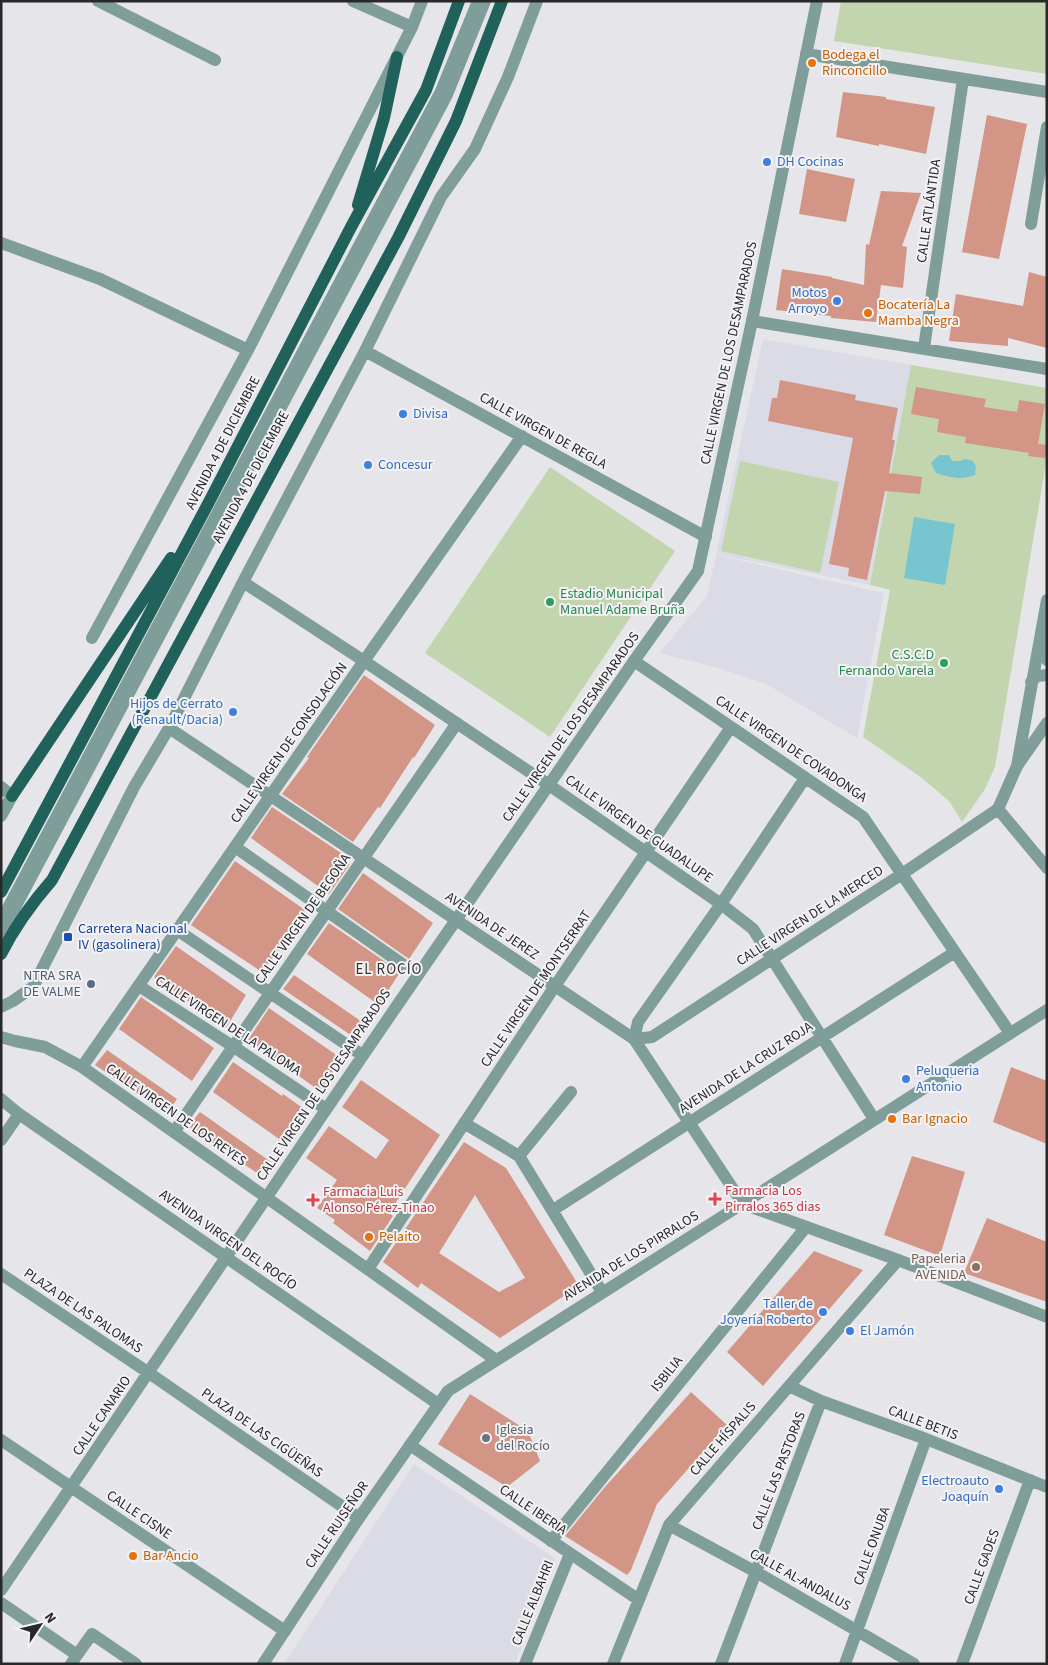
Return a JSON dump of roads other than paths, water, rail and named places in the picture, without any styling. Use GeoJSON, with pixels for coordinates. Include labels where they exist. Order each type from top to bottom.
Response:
{"type":"FeatureCollection","features":[{"type":"Feature","properties":{"kind":"main road","name":"AVENIDA 4 DE DICIEMBRE"},"geometry":{"type":"LineString","coordinates":[[1,892],[209,502],[350,229],[426,90],[459,1]]}},
{"type":"Feature","properties":{"kind":"main road","name":"AVENIDA 4 DE DICIEMBRE"},"geometry":{"type":"LineString","coordinates":[[1,954],[28,908],[52,880],[398,238],[456,121],[502,1]]}},
{"type":"Feature","properties":{"kind":"main road"},"geometry":{"type":"LineString","coordinates":[[350,229],[384,118],[397,57]]}},
{"type":"Feature","properties":{"kind":"main road"},"geometry":{"type":"LineString","coordinates":[[12,796],[209,502]]}},
{"type":"Feature","properties":{"kind":"street"},"geometry":{"type":"LineString","coordinates":[[98,1],[214,60]]}},
{"type":"Feature","properties":{"kind":"street"},"geometry":{"type":"LineString","coordinates":[[353,1],[412,27]]}},
{"type":"Feature","properties":{"kind":"street"},"geometry":{"type":"LineString","coordinates":[[92,638],[248,350],[412,27],[422,1]]}},
{"type":"Feature","properties":{"kind":"street"},"geometry":{"type":"LineString","coordinates":[[1,1008],[33,986],[134,787],[169,728],[243,582],[365,351],[441,197],[475,149],[508,77],[537,1]]}},
{"type":"Feature","properties":{"kind":"street","name":"CALLE VIRGEN DE LOS DESAMPARADOS"},"geometry":{"type":"LineString","coordinates":[[227,1258],[362,1055],[698,571],[752,321],[817,1]]}},
{"type":"Feature","properties":{"kind":"street"},"geometry":{"type":"LineString","coordinates":[[806,54],[1047,92]]}},
{"type":"Feature","properties":{"kind":"street","name":"CALLE ATLÁNTIDA"},"geometry":{"type":"LineString","coordinates":[[924,348],[964,79]]}},
{"type":"Feature","properties":{"kind":"street"},"geometry":{"type":"LineString","coordinates":[[1031,224],[1047,127]]}},
{"type":"Feature","properties":{"kind":"street"},"geometry":{"type":"LineString","coordinates":[[1,243],[100,279],[248,350]]}},
{"type":"Feature","properties":{"kind":"street"},"geometry":{"type":"LineString","coordinates":[[752,321],[1047,369]]}},
{"type":"Feature","properties":{"kind":"street","name":"CALLE VIRGEN DE REGLA"},"geometry":{"type":"LineString","coordinates":[[365,351],[706,537]]}},
{"type":"Feature","properties":{"kind":"street","name":"CALLE VIRGEN DE CONSOLACIÓN"},"geometry":{"type":"LineString","coordinates":[[82,1067],[522,436]]}},
{"type":"Feature","properties":{"kind":"street","name":"CALLE VIRGEN DE GUADALUPE"},"geometry":{"type":"LineString","coordinates":[[243,582],[549,785],[721,904],[753,929],[874,1119]]}},
{"type":"Feature","properties":{"kind":"street"},"geometry":{"type":"LineString","coordinates":[[1017,766],[1047,600]]}},
{"type":"Feature","properties":{"kind":"street"},"geometry":{"type":"LineString","coordinates":[[1042,626],[1047,660]]}},
{"type":"Feature","properties":{"kind":"street","name":"CALLE VIRGEN DE COVADONGA"},"geometry":{"type":"LineString","coordinates":[[634,661],[863,817],[1010,1033]]}},
{"type":"Feature","properties":{"kind":"street"},"geometry":{"type":"LineString","coordinates":[[1031,682],[1037,676],[1047,675]]}},
{"type":"Feature","properties":{"kind":"street","name":"CALLE VIRGEN DE BEGOÑA"},"geometry":{"type":"LineString","coordinates":[[174,1132],[457,723]]}},
{"type":"Feature","properties":{"kind":"street"},"geometry":{"type":"LineString","coordinates":[[1047,723],[1017,766],[998,808],[1047,868]]}},
{"type":"Feature","properties":{"kind":"street","name":"CALLE VIRGEN DE MONTSERRAT"},"geometry":{"type":"LineString","coordinates":[[368,1269],[555,986],[731,727]]}},
{"type":"Feature","properties":{"kind":"street","name":"AVENIDA DE JEREZ"},"geometry":{"type":"LineString","coordinates":[[169,728],[634,1039],[743,1204]]}},
{"type":"Feature","properties":{"kind":"street"},"geometry":{"type":"LineString","coordinates":[[634,1039],[638,1022],[721,904],[805,778]]}},
{"type":"Feature","properties":{"kind":"street"},"geometry":{"type":"LineString","coordinates":[[1,787],[12,796],[1,816]]}},
{"type":"Feature","properties":{"kind":"street","name":"CALLE VIRGEN DE LA MERCED"},"geometry":{"type":"LineString","coordinates":[[634,1039],[652,1037],[902,874],[998,808]]}},
{"type":"Feature","properties":{"kind":"street"},"geometry":{"type":"LineString","coordinates":[[235,847],[418,975]]}},
{"type":"Feature","properties":{"kind":"street"},"geometry":{"type":"LineString","coordinates":[[177,930],[362,1055]]}},
{"type":"Feature","properties":{"kind":"street","name":"AVENIDA DE LA CRUZ ROJA"},"geometry":{"type":"LineString","coordinates":[[553,1210],[955,952]]}},
{"type":"Feature","properties":{"kind":"street","name":"CALLE VIRGEN DE LA PALOMA"},"geometry":{"type":"LineString","coordinates":[[139,986],[234,1047],[326,1110]]}},
{"type":"Feature","properties":{"kind":"street","name":"AVENIDA DE LOS PIRRALOS"},"geometry":{"type":"LineString","coordinates":[[438,1404],[448,1391],[1047,1010]]}},
{"type":"Feature","properties":{"kind":"street","name":"CALLE VIRGEN DE LOS REYES"},"geometry":{"type":"LineString","coordinates":[[1,1037],[45,1046],[82,1067],[496,1360]]}},
{"type":"Feature","properties":{"kind":"street"},"geometry":{"type":"LineString","coordinates":[[519,1156],[571,1092]]}},
{"type":"Feature","properties":{"kind":"street","name":"AVENIDA VIRGEN DEL ROCÍO"},"geometry":{"type":"LineString","coordinates":[[1,1099],[19,1114],[438,1404]]}},
{"type":"Feature","properties":{"kind":"street"},"geometry":{"type":"LineString","coordinates":[[1,1140],[19,1114]]}},
{"type":"Feature","properties":{"kind":"street"},"geometry":{"type":"LineString","coordinates":[[464,1123],[519,1156],[602,1292]]}},
{"type":"Feature","properties":{"kind":"street"},"geometry":{"type":"LineString","coordinates":[[743,1204],[898,1260],[1047,1317]]}},
{"type":"Feature","properties":{"kind":"street","name":"ISBILIA"},"geometry":{"type":"LineString","coordinates":[[551,1541],[806,1227]]}},
{"type":"Feature","properties":{"kind":"street","name":"CALLE CANARIO"},"geometry":{"type":"LineString","coordinates":[[1,1590],[227,1258]]}},
{"type":"Feature","properties":{"kind":"street","name":"CALLE HÍSPALIS"},"geometry":{"type":"LineString","coordinates":[[613,1664],[669,1525],[898,1260]]}},
{"type":"Feature","properties":{"kind":"street","name":"PLAZA DE LAS PALOMAS"},"geometry":{"type":"LineString","coordinates":[[1,1274],[149,1373]]}},
{"type":"Feature","properties":{"kind":"street","name":"PLAZA DE LAS CIGÜEÑAS"},"geometry":{"type":"LineString","coordinates":[[149,1373],[359,1518]]}},
{"type":"Feature","properties":{"kind":"street","name":"CALLE BETIS"},"geometry":{"type":"LineString","coordinates":[[789,1386],[821,1401],[926,1439],[1047,1487]]}},
{"type":"Feature","properties":{"kind":"street","name":"CALLE LAS PASTORAS"},"geometry":{"type":"LineString","coordinates":[[721,1664],[821,1401]]}},
{"type":"Feature","properties":{"kind":"street","name":"CALLE RUISEÑOR"},"geometry":{"type":"LineString","coordinates":[[263,1664],[359,1518],[438,1404]]}},
{"type":"Feature","properties":{"kind":"street","name":"CALLE ONUBA"},"geometry":{"type":"LineString","coordinates":[[845,1664],[926,1439]]}},
{"type":"Feature","properties":{"kind":"street","name":"CALLE CISNE"},"geometry":{"type":"LineString","coordinates":[[1,1440],[285,1632]]}},
{"type":"Feature","properties":{"kind":"street","name":"CALLE IBERIA"},"geometry":{"type":"LineString","coordinates":[[410,1445],[638,1600]]}},
{"type":"Feature","properties":{"kind":"street","name":"CALLE GADES"},"geometry":{"type":"LineString","coordinates":[[962,1664],[1030,1480]]}},
{"type":"Feature","properties":{"kind":"street","name":"CALLE AL-ANDALUS"},"geometry":{"type":"LineString","coordinates":[[669,1525],[857,1629],[914,1664]]}},
{"type":"Feature","properties":{"kind":"street","name":"CALLE ALBAHRI"},"geometry":{"type":"LineString","coordinates":[[525,1664],[570,1554]]}},
{"type":"Feature","properties":{"kind":"street"},"geometry":{"type":"LineString","coordinates":[[1,1603],[74,1659],[92,1634],[136,1664]]}},
{"type":"Feature","properties":{"kind":"lane"},"geometry":{"type":"LineString","coordinates":[[1,919],[440,91],[477,1]]}},
{"type":"Feature","properties":{"kind":"lane"},"geometry":{"type":"LineString","coordinates":[[1,936],[448,97],[486,1]]}},
{"type":"Feature","properties":{"kind":"water"},"geometry":{"type":"Polygon","coordinates":[[[939,455],[949,455],[952,461],[965,459],[973,461],[976,466],[975,475],[956,478],[936,473],[931,463],[939,455]]]}},
{"type":"Feature","properties":{"kind":"water"},"geometry":{"type":"Polygon","coordinates":[[[914,517],[955,524],[945,585],[904,578],[914,517]]]}},
{"type":"Feature","properties":{"kind":"place","name":"Bodega el Rinconcillo"},"geometry":{"type":"Point","coordinates":[812,63]}},
{"type":"Feature","properties":{"kind":"place","name":"DH Cocinas"},"geometry":{"type":"Point","coordinates":[767,162]}},
{"type":"Feature","properties":{"kind":"place","name":"Motos Arroyo"},"geometry":{"type":"Point","coordinates":[837,301]}},
{"type":"Feature","properties":{"kind":"place","name":"Bocatería La Mamba Negra"},"geometry":{"type":"Point","coordinates":[868,313]}},
{"type":"Feature","properties":{"kind":"place","name":"Divisa"},"geometry":{"type":"Point","coordinates":[403,414]}},
{"type":"Feature","properties":{"kind":"place","name":"Concesur"},"geometry":{"type":"Point","coordinates":[368,465]}},
{"type":"Feature","properties":{"kind":"place","name":"Estadio Municipal Manuel Adame Bruña"},"geometry":{"type":"Point","coordinates":[550,602]}},
{"type":"Feature","properties":{"kind":"place","name":"C.S.C.D Fernando Varela"},"geometry":{"type":"Point","coordinates":[944,663]}},
{"type":"Feature","properties":{"kind":"place","name":"Hijos de Cerrato (Renault/Dacia)"},"geometry":{"type":"Point","coordinates":[233,712]}},
{"type":"Feature","properties":{"kind":"place","name":"Carretera Nacional IV (gasolinera)"},"geometry":{"type":"Point","coordinates":[68,937]}},
{"type":"Feature","properties":{"kind":"place","name":"NTRA SRA DE VALME"},"geometry":{"type":"Point","coordinates":[91,984]}},
{"type":"Feature","properties":{"kind":"place","name":"Peluqueria Antonio"},"geometry":{"type":"Point","coordinates":[906,1079]}},
{"type":"Feature","properties":{"kind":"place","name":"Bar Ignacio"},"geometry":{"type":"Point","coordinates":[892,1119]}},
{"type":"Feature","properties":{"kind":"place","name":"Farmacia Los Pirralos 365 dias"},"geometry":{"type":"Point","coordinates":[715,1199]}},
{"type":"Feature","properties":{"kind":"place","name":"Farmacia Luis Alonso Pérez-Tinao"},"geometry":{"type":"Point","coordinates":[313,1200]}},
{"type":"Feature","properties":{"kind":"place","name":"Pelaito"},"geometry":{"type":"Point","coordinates":[369,1237]}},
{"type":"Feature","properties":{"kind":"place","name":"Papeleria AVENIDA"},"geometry":{"type":"Point","coordinates":[976,1267]}},
{"type":"Feature","properties":{"kind":"place","name":"Taller de Joyería Roberto"},"geometry":{"type":"Point","coordinates":[823,1312]}},
{"type":"Feature","properties":{"kind":"place","name":"El Jamón"},"geometry":{"type":"Point","coordinates":[850,1331]}},
{"type":"Feature","properties":{"kind":"place","name":"Iglesia del Rocío"},"geometry":{"type":"Point","coordinates":[486,1438]}},
{"type":"Feature","properties":{"kind":"place","name":"Electroauto Joaquín"},"geometry":{"type":"Point","coordinates":[999,1489]}},
{"type":"Feature","properties":{"kind":"place","name":"Bar Ancio"},"geometry":{"type":"Point","coordinates":[133,1556]}},
{"type":"Feature","properties":{"kind":"district","name":"EL ROCÍO"},"geometry":{"type":"Point","coordinates":[389,969]}}]}
